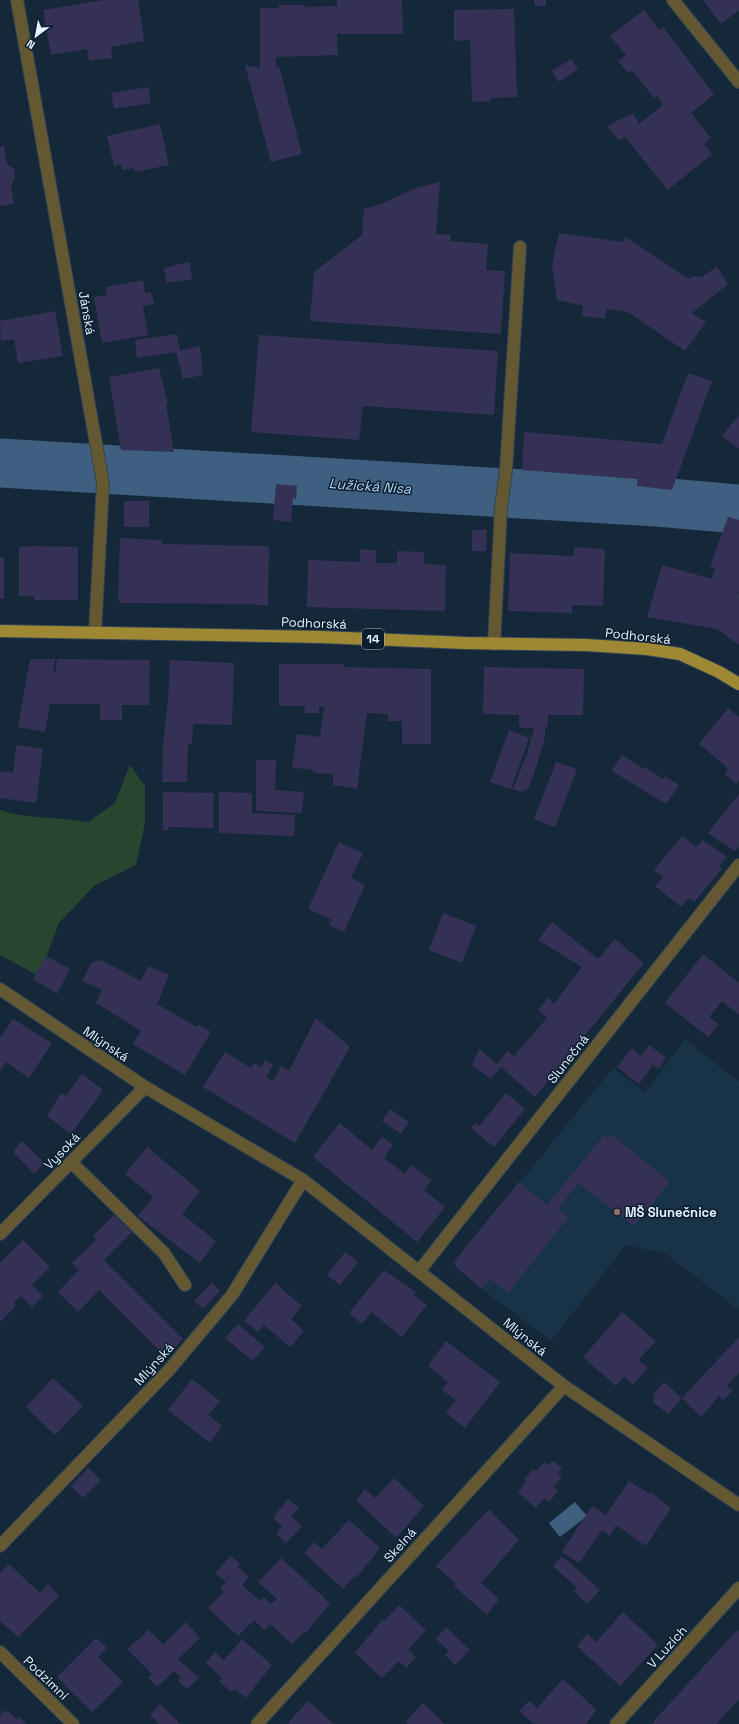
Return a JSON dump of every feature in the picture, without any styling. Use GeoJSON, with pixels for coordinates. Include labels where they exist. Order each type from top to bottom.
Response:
{"type":"FeatureCollection","features":[{"type":"Feature","properties":{"kind":"main road","name":"Podhorská"},"geometry":{"type":"LineString","coordinates":[[0,631],[321,637],[494,644],[586,645],[647,649],[680,654],[720,672],[739,684]]}},
{"type":"Feature","properties":{"kind":"street","name":"Jánská"},"geometry":{"type":"LineString","coordinates":[[17,0],[103,482],[95,633]]}},
{"type":"Feature","properties":{"kind":"street"},"geometry":{"type":"LineString","coordinates":[[674,0],[739,82]]}},
{"type":"Feature","properties":{"kind":"street"},"geometry":{"type":"LineString","coordinates":[[494,644],[501,508],[506,470],[520,247]]}},
{"type":"Feature","properties":{"kind":"street","name":"Slunečná"},"geometry":{"type":"LineString","coordinates":[[420,1270],[739,865]]}},
{"type":"Feature","properties":{"kind":"street","name":"Mlýnská"},"geometry":{"type":"LineString","coordinates":[[0,990],[145,1087],[303,1180],[420,1270],[564,1386],[739,1505]]}},
{"type":"Feature","properties":{"kind":"street","name":"Vysoká"},"geometry":{"type":"LineString","coordinates":[[0,1234],[145,1087]]}},
{"type":"Feature","properties":{"kind":"street"},"geometry":{"type":"LineString","coordinates":[[71,1162],[164,1253],[185,1285]]}},
{"type":"Feature","properties":{"kind":"street","name":"Mlýnská"},"geometry":{"type":"LineString","coordinates":[[0,1546],[169,1370],[232,1295],[303,1180]]}},
{"type":"Feature","properties":{"kind":"street","name":"Skelná"},"geometry":{"type":"LineString","coordinates":[[257,1724],[564,1386]]}},
{"type":"Feature","properties":{"kind":"street","name":"V Luzích"},"geometry":{"type":"LineString","coordinates":[[616,1724],[739,1588]]}},
{"type":"Feature","properties":{"kind":"street","name":"Podzimní"},"geometry":{"type":"LineString","coordinates":[[0,1652],[73,1724]]}},
{"type":"Feature","properties":{"kind":"shaded area","name":"MŠ Slunečnice"},"geometry":{"type":"Polygon","coordinates":[[[685,1039],[739,1082],[739,1310],[666,1254],[626,1245],[551,1341],[482,1289],[453,1264],[613,1068],[645,1092],[685,1039]]]}},
{"type":"Feature","properties":{"kind":"shaded area"},"geometry":{"type":"Polygon","coordinates":[[[575,1502],[587,1516],[560,1537],[549,1523],[575,1502]]]}},
{"type":"Feature","properties":{"kind":"green space"},"geometry":{"type":"Polygon","coordinates":[[[130,765],[145,786],[145,823],[136,865],[94,886],[59,923],[39,976],[0,955],[0,810],[21,815],[88,822],[115,803],[130,765]]]}},
{"type":"Feature","properties":{"kind":"building"},"geometry":{"type":"Polygon","coordinates":[[[103,0],[138,0],[144,41],[111,47],[112,58],[89,61],[87,49],[51,55],[43,10],[103,0]]]}},
{"type":"Feature","properties":{"kind":"building"},"geometry":{"type":"Polygon","coordinates":[[[337,0],[402,0],[403,34],[337,34],[338,55],[276,57],[276,67],[279,66],[302,154],[271,162],[245,65],[260,68],[260,8],[279,8],[279,5],[305,5],[305,7],[337,6],[337,0]]]}},
{"type":"Feature","properties":{"kind":"building"},"geometry":{"type":"Polygon","coordinates":[[[534,0],[546,0],[546,6],[535,6],[534,0]]]}},
{"type":"Feature","properties":{"kind":"building"},"geometry":{"type":"Polygon","coordinates":[[[703,0],[739,0],[739,10],[721,24],[703,0]]]}},
{"type":"Feature","properties":{"kind":"building"},"geometry":{"type":"Polygon","coordinates":[[[514,9],[517,97],[491,98],[491,101],[472,102],[470,40],[454,41],[454,10],[514,9]]]}},
{"type":"Feature","properties":{"kind":"building"},"geometry":{"type":"Polygon","coordinates":[[[644,10],[659,30],[663,27],[714,94],[691,113],[711,138],[704,144],[712,154],[668,190],[625,137],[619,140],[607,126],[633,113],[639,124],[663,105],[657,96],[654,98],[632,70],[628,73],[618,61],[626,55],[610,36],[644,10]]]}},
{"type":"Feature","properties":{"kind":"building"},"geometry":{"type":"Polygon","coordinates":[[[571,59],[578,69],[559,82],[552,71],[571,59]]]}},
{"type":"Feature","properties":{"kind":"building"},"geometry":{"type":"Polygon","coordinates":[[[148,87],[151,103],[114,109],[111,93],[148,87]]]}},
{"type":"Feature","properties":{"kind":"building"},"geometry":{"type":"Polygon","coordinates":[[[160,124],[169,165],[135,172],[134,168],[123,170],[121,165],[114,166],[107,136],[160,124]]]}},
{"type":"Feature","properties":{"kind":"building"},"geometry":{"type":"Polygon","coordinates":[[[4,146],[7,164],[14,169],[15,177],[11,185],[14,204],[0,206],[0,147],[4,146]]]}},
{"type":"Feature","properties":{"kind":"building"},"geometry":{"type":"Polygon","coordinates":[[[440,182],[436,234],[451,235],[450,241],[488,244],[486,270],[505,271],[501,334],[310,321],[314,272],[362,235],[364,209],[381,204],[416,188],[440,182]]]}},
{"type":"Feature","properties":{"kind":"building"},"geometry":{"type":"Polygon","coordinates":[[[559,233],[622,242],[626,237],[689,279],[693,276],[701,277],[717,267],[728,284],[692,313],[706,322],[685,351],[628,312],[606,309],[605,319],[582,316],[583,306],[557,300],[552,265],[559,233]]]}},
{"type":"Feature","properties":{"kind":"building"},"geometry":{"type":"Polygon","coordinates":[[[189,262],[192,279],[167,283],[164,268],[189,262]]]}},
{"type":"Feature","properties":{"kind":"building"},"geometry":{"type":"Polygon","coordinates":[[[143,280],[145,293],[151,292],[154,304],[143,306],[148,335],[102,343],[94,297],[107,295],[106,287],[143,280]]]}},
{"type":"Feature","properties":{"kind":"building"},"geometry":{"type":"Polygon","coordinates":[[[55,311],[63,356],[18,363],[14,339],[1,341],[0,321],[55,311]]]}},
{"type":"Feature","properties":{"kind":"building"},"geometry":{"type":"Polygon","coordinates":[[[177,334],[180,351],[200,346],[203,375],[183,379],[176,352],[137,358],[135,340],[177,334]]]}},
{"type":"Feature","properties":{"kind":"building"},"geometry":{"type":"Polygon","coordinates":[[[259,335],[498,351],[494,415],[363,406],[359,440],[251,432],[259,335]]]}},
{"type":"Feature","properties":{"kind":"building"},"geometry":{"type":"Polygon","coordinates":[[[159,368],[168,404],[166,404],[174,452],[121,450],[109,377],[159,368]]]}},
{"type":"Feature","properties":{"kind":"building"},"geometry":{"type":"Polygon","coordinates":[[[688,373],[712,381],[672,490],[637,486],[637,479],[522,470],[524,432],[662,444],[688,373]]]}},
{"type":"Feature","properties":{"kind":"building"},"geometry":{"type":"Polygon","coordinates":[[[739,415],[739,449],[722,436],[739,415]]]}},
{"type":"Feature","properties":{"kind":"building"},"geometry":{"type":"Polygon","coordinates":[[[276,484],[297,486],[296,499],[293,498],[291,522],[273,520],[276,484]]]}},
{"type":"Feature","properties":{"kind":"building"},"geometry":{"type":"Polygon","coordinates":[[[124,501],[149,501],[149,527],[124,527],[124,501]]]}},
{"type":"Feature","properties":{"kind":"building"},"geometry":{"type":"Polygon","coordinates":[[[728,517],[739,520],[739,593],[728,585],[739,594],[739,645],[717,629],[647,617],[662,565],[712,579],[715,568],[710,567],[728,517]]]}},
{"type":"Feature","properties":{"kind":"building"},"geometry":{"type":"Polygon","coordinates":[[[472,530],[487,530],[486,551],[472,551],[472,530]]]}},
{"type":"Feature","properties":{"kind":"building"},"geometry":{"type":"Polygon","coordinates":[[[120,538],[162,540],[162,544],[269,546],[268,606],[252,604],[121,603],[118,600],[120,538]]]}},
{"type":"Feature","properties":{"kind":"building"},"geometry":{"type":"Polygon","coordinates":[[[19,547],[78,547],[78,600],[34,600],[34,596],[19,596],[19,547]]]}},
{"type":"Feature","properties":{"kind":"building"},"geometry":{"type":"Polygon","coordinates":[[[574,547],[605,549],[603,606],[572,605],[572,613],[508,611],[510,553],[574,556],[574,547]]]}},
{"type":"Feature","properties":{"kind":"building"},"geometry":{"type":"Polygon","coordinates":[[[360,549],[376,550],[376,563],[397,563],[397,551],[424,552],[424,564],[446,565],[445,611],[307,607],[308,560],[360,562],[360,549]]]}},
{"type":"Feature","properties":{"kind":"building"},"geometry":{"type":"Polygon","coordinates":[[[0,557],[4,557],[4,599],[0,599],[0,557]]]}},
{"type":"Feature","properties":{"kind":"building"},"geometry":{"type":"Polygon","coordinates":[[[30,659],[55,659],[53,672],[55,673],[57,659],[150,660],[149,705],[122,705],[122,720],[100,720],[100,704],[50,704],[45,732],[18,727],[30,659]]]}},
{"type":"Feature","properties":{"kind":"building"},"geometry":{"type":"Polygon","coordinates":[[[170,660],[234,663],[232,725],[193,724],[192,744],[188,744],[187,782],[162,782],[163,744],[168,701],[170,660]]]}},
{"type":"Feature","properties":{"kind":"building"},"geometry":{"type":"Polygon","coordinates":[[[279,664],[344,664],[344,667],[431,669],[431,744],[402,744],[402,721],[388,721],[388,714],[367,713],[357,789],[333,785],[333,774],[315,773],[310,769],[292,768],[297,734],[320,737],[324,707],[319,707],[319,713],[304,713],[305,706],[279,706],[279,664]]]}},
{"type":"Feature","properties":{"kind":"building"},"geometry":{"type":"Polygon","coordinates":[[[484,667],[584,669],[583,715],[548,715],[548,725],[545,728],[545,737],[534,774],[528,789],[522,792],[513,789],[527,754],[534,728],[521,728],[519,724],[519,715],[483,714],[484,667]]]}},
{"type":"Feature","properties":{"kind":"building"},"geometry":{"type":"Polygon","coordinates":[[[728,708],[739,717],[739,780],[736,784],[725,774],[728,768],[699,744],[728,708]]]}},
{"type":"Feature","properties":{"kind":"building"},"geometry":{"type":"Polygon","coordinates":[[[509,730],[529,738],[511,789],[490,782],[509,730]]]}},
{"type":"Feature","properties":{"kind":"building"},"geometry":{"type":"Polygon","coordinates":[[[18,745],[43,749],[36,803],[0,798],[0,771],[13,773],[16,746],[18,745]]]}},
{"type":"Feature","properties":{"kind":"building"},"geometry":{"type":"Polygon","coordinates":[[[622,755],[644,769],[645,767],[663,779],[665,776],[679,785],[666,804],[612,771],[622,755]]]}},
{"type":"Feature","properties":{"kind":"building"},"geometry":{"type":"Polygon","coordinates":[[[256,760],[276,760],[275,790],[304,792],[302,813],[256,811],[256,760]]]}},
{"type":"Feature","properties":{"kind":"building"},"geometry":{"type":"Polygon","coordinates":[[[556,762],[577,769],[555,827],[534,819],[556,762]]]}},
{"type":"Feature","properties":{"kind":"building"},"geometry":{"type":"Polygon","coordinates":[[[163,792],[214,793],[213,828],[169,827],[168,831],[163,830],[163,792]]]}},
{"type":"Feature","properties":{"kind":"building"},"geometry":{"type":"Polygon","coordinates":[[[219,792],[252,793],[252,813],[295,815],[294,836],[219,833],[219,792]]]}},
{"type":"Feature","properties":{"kind":"building"},"geometry":{"type":"Polygon","coordinates":[[[739,794],[739,846],[735,851],[708,833],[739,794]]]}},
{"type":"Feature","properties":{"kind":"building"},"geometry":{"type":"Polygon","coordinates":[[[682,836],[696,847],[703,840],[727,857],[719,867],[722,869],[694,902],[689,898],[681,907],[655,886],[663,877],[654,870],[682,836]]]}},
{"type":"Feature","properties":{"kind":"building"},"geometry":{"type":"Polygon","coordinates":[[[339,842],[363,853],[351,878],[365,885],[344,932],[329,925],[332,920],[308,909],[339,842]]]}},
{"type":"Feature","properties":{"kind":"building"},"geometry":{"type":"Polygon","coordinates":[[[443,913],[476,926],[462,963],[429,950],[443,913]]]}},
{"type":"Feature","properties":{"kind":"building"},"geometry":{"type":"Polygon","coordinates":[[[552,922],[598,959],[615,939],[644,963],[535,1097],[501,1067],[491,1079],[472,1065],[479,1049],[497,1064],[508,1051],[514,1056],[547,1018],[538,1010],[549,997],[554,1004],[582,967],[538,940],[552,922]]]}},
{"type":"Feature","properties":{"kind":"building"},"geometry":{"type":"Polygon","coordinates":[[[703,954],[739,983],[739,1015],[722,1001],[709,1017],[719,1024],[708,1037],[665,1003],[703,954]]]}},
{"type":"Feature","properties":{"kind":"building"},"geometry":{"type":"Polygon","coordinates":[[[46,956],[70,969],[57,994],[33,979],[46,956]]]}},
{"type":"Feature","properties":{"kind":"building"},"geometry":{"type":"Polygon","coordinates":[[[101,960],[141,981],[148,966],[169,975],[157,1004],[197,1027],[199,1025],[211,1032],[185,1075],[133,1044],[141,1031],[96,1003],[102,990],[82,981],[91,963],[101,960]]]}},
{"type":"Feature","properties":{"kind":"building"},"geometry":{"type":"Polygon","coordinates":[[[316,1018],[350,1047],[295,1143],[203,1087],[225,1052],[251,1068],[254,1063],[261,1067],[265,1060],[273,1065],[266,1077],[273,1081],[281,1066],[289,1071],[316,1018]]]}},
{"type":"Feature","properties":{"kind":"building"},"geometry":{"type":"Polygon","coordinates":[[[13,1019],[52,1043],[29,1078],[6,1062],[0,1072],[0,1038],[13,1019]]]}},
{"type":"Feature","properties":{"kind":"building"},"geometry":{"type":"Polygon","coordinates":[[[649,1045],[666,1058],[658,1069],[653,1065],[639,1084],[617,1067],[632,1048],[641,1056],[649,1045]]]}},
{"type":"Feature","properties":{"kind":"building"},"geometry":{"type":"Polygon","coordinates":[[[82,1074],[103,1090],[71,1134],[47,1116],[61,1093],[66,1096],[82,1074]]]}},
{"type":"Feature","properties":{"kind":"building"},"geometry":{"type":"Polygon","coordinates":[[[506,1093],[525,1109],[494,1147],[471,1128],[476,1123],[479,1126],[506,1093]]]}},
{"type":"Feature","properties":{"kind":"building"},"geometry":{"type":"Polygon","coordinates":[[[390,1109],[409,1122],[401,1134],[382,1121],[390,1109]]]}},
{"type":"Feature","properties":{"kind":"building"},"geometry":{"type":"Polygon","coordinates":[[[340,1123],[372,1150],[382,1137],[393,1145],[384,1158],[405,1174],[411,1165],[432,1180],[424,1190],[445,1207],[417,1242],[313,1157],[340,1123]]]}},
{"type":"Feature","properties":{"kind":"building"},"geometry":{"type":"Polygon","coordinates":[[[611,1134],[670,1182],[634,1226],[578,1183],[558,1209],[568,1218],[508,1293],[490,1279],[482,1289],[456,1267],[455,1260],[519,1182],[547,1205],[604,1135],[608,1138],[611,1134]]]}},
{"type":"Feature","properties":{"kind":"building"},"geometry":{"type":"Polygon","coordinates":[[[22,1141],[44,1163],[34,1174],[13,1152],[22,1141]]]}},
{"type":"Feature","properties":{"kind":"building"},"geometry":{"type":"Polygon","coordinates":[[[147,1147],[200,1191],[182,1214],[216,1241],[200,1263],[138,1216],[153,1197],[125,1174],[147,1147]]]}},
{"type":"Feature","properties":{"kind":"building"},"geometry":{"type":"Polygon","coordinates":[[[114,1215],[132,1232],[104,1260],[183,1339],[166,1357],[99,1290],[78,1312],[58,1292],[79,1270],[72,1263],[96,1240],[93,1236],[114,1215]]]}},
{"type":"Feature","properties":{"kind":"building"},"geometry":{"type":"Polygon","coordinates":[[[23,1240],[50,1267],[32,1285],[43,1296],[32,1307],[21,1296],[14,1303],[16,1306],[0,1322],[0,1263],[23,1240]]]}},
{"type":"Feature","properties":{"kind":"building"},"geometry":{"type":"Polygon","coordinates":[[[345,1252],[358,1262],[340,1285],[327,1275],[345,1252]]]}},
{"type":"Feature","properties":{"kind":"building"},"geometry":{"type":"Polygon","coordinates":[[[384,1270],[416,1292],[414,1295],[427,1305],[402,1337],[371,1312],[362,1324],[349,1313],[384,1270]]]}},
{"type":"Feature","properties":{"kind":"building"},"geometry":{"type":"Polygon","coordinates":[[[212,1283],[220,1291],[203,1309],[194,1301],[212,1283]]]}},
{"type":"Feature","properties":{"kind":"building"},"geometry":{"type":"Polygon","coordinates":[[[275,1283],[302,1306],[291,1319],[304,1331],[290,1347],[264,1325],[258,1332],[244,1321],[275,1283]]]}},
{"type":"Feature","properties":{"kind":"building"},"geometry":{"type":"Polygon","coordinates":[[[622,1312],[656,1341],[638,1360],[648,1368],[633,1385],[624,1377],[616,1386],[583,1357],[622,1312]]]}},
{"type":"Feature","properties":{"kind":"building"},"geometry":{"type":"Polygon","coordinates":[[[238,1324],[265,1347],[253,1361],[225,1338],[238,1324]]]}},
{"type":"Feature","properties":{"kind":"building"},"geometry":{"type":"Polygon","coordinates":[[[739,1337],[739,1373],[727,1386],[733,1391],[723,1400],[719,1396],[701,1417],[682,1398],[739,1337]]]}},
{"type":"Feature","properties":{"kind":"building"},"geometry":{"type":"Polygon","coordinates":[[[446,1341],[500,1382],[465,1428],[446,1413],[456,1400],[442,1390],[448,1382],[428,1366],[446,1341]]]}},
{"type":"Feature","properties":{"kind":"building"},"geometry":{"type":"Polygon","coordinates":[[[53,1378],[83,1406],[55,1435],[26,1407],[53,1378]]]}},
{"type":"Feature","properties":{"kind":"building"},"geometry":{"type":"Polygon","coordinates":[[[192,1379],[220,1401],[208,1415],[222,1426],[210,1443],[168,1410],[192,1379]]]}},
{"type":"Feature","properties":{"kind":"building"},"geometry":{"type":"Polygon","coordinates":[[[664,1382],[682,1398],[668,1414],[653,1402],[654,1393],[664,1382]]]}},
{"type":"Feature","properties":{"kind":"building"},"geometry":{"type":"Polygon","coordinates":[[[553,1461],[562,1468],[558,1473],[562,1477],[554,1487],[558,1491],[549,1502],[545,1498],[536,1508],[518,1492],[526,1482],[524,1480],[533,1469],[536,1471],[544,1462],[549,1465],[553,1461]]]}},
{"type":"Feature","properties":{"kind":"building"},"geometry":{"type":"Polygon","coordinates":[[[88,1468],[101,1480],[83,1498],[71,1486],[88,1468]]]}},
{"type":"Feature","properties":{"kind":"building"},"geometry":{"type":"Polygon","coordinates":[[[394,1478],[424,1506],[396,1538],[356,1500],[365,1489],[375,1498],[394,1478]]]}},
{"type":"Feature","properties":{"kind":"building"},"geometry":{"type":"Polygon","coordinates":[[[629,1481],[648,1493],[652,1493],[671,1508],[646,1546],[616,1525],[610,1536],[602,1530],[579,1563],[562,1552],[592,1506],[606,1515],[629,1481]]]}},
{"type":"Feature","properties":{"kind":"building"},"geometry":{"type":"Polygon","coordinates":[[[288,1499],[299,1508],[291,1516],[302,1526],[286,1543],[276,1534],[282,1526],[273,1518],[288,1499]]]}},
{"type":"Feature","properties":{"kind":"building"},"geometry":{"type":"Polygon","coordinates":[[[489,1509],[519,1540],[481,1583],[499,1599],[487,1615],[454,1586],[456,1584],[436,1566],[489,1509]]]}},
{"type":"Feature","properties":{"kind":"building"},"geometry":{"type":"Polygon","coordinates":[[[349,1520],[380,1548],[357,1577],[355,1576],[343,1589],[304,1553],[314,1542],[322,1549],[349,1520]]]}},
{"type":"Feature","properties":{"kind":"building"},"geometry":{"type":"Polygon","coordinates":[[[231,1556],[240,1564],[238,1567],[249,1577],[242,1585],[260,1601],[263,1597],[271,1604],[277,1599],[258,1582],[281,1558],[330,1603],[306,1633],[304,1632],[292,1644],[270,1624],[264,1630],[254,1620],[238,1636],[208,1608],[224,1592],[220,1588],[233,1574],[225,1581],[215,1573],[231,1556]]]}},
{"type":"Feature","properties":{"kind":"building"},"geometry":{"type":"Polygon","coordinates":[[[562,1556],[600,1590],[587,1604],[574,1592],[577,1588],[553,1566],[562,1556]]]}},
{"type":"Feature","properties":{"kind":"building"},"geometry":{"type":"Polygon","coordinates":[[[9,1564],[40,1593],[48,1584],[59,1596],[18,1637],[0,1621],[0,1573],[9,1564]]]}},
{"type":"Feature","properties":{"kind":"building"},"geometry":{"type":"Polygon","coordinates":[[[399,1605],[426,1630],[408,1650],[416,1657],[406,1668],[399,1661],[382,1678],[355,1653],[383,1619],[384,1621],[399,1605]]]}},
{"type":"Feature","properties":{"kind":"building"},"geometry":{"type":"Polygon","coordinates":[[[623,1612],[658,1645],[620,1686],[577,1646],[587,1634],[596,1642],[623,1612]]]}},
{"type":"Feature","properties":{"kind":"building"},"geometry":{"type":"Polygon","coordinates":[[[186,1622],[200,1638],[178,1659],[199,1678],[187,1689],[178,1681],[181,1677],[174,1671],[157,1687],[148,1677],[152,1674],[127,1649],[149,1630],[163,1645],[186,1622]]]}},
{"type":"Feature","properties":{"kind":"building"},"geometry":{"type":"Polygon","coordinates":[[[446,1627],[470,1650],[455,1665],[445,1655],[449,1651],[436,1639],[446,1627]]]}},
{"type":"Feature","properties":{"kind":"building"},"geometry":{"type":"Polygon","coordinates":[[[737,1630],[739,1632],[739,1699],[716,1724],[651,1724],[737,1630]]]}},
{"type":"Feature","properties":{"kind":"building"},"geometry":{"type":"Polygon","coordinates":[[[96,1638],[107,1648],[98,1657],[123,1682],[92,1712],[57,1677],[96,1638]]]}},
{"type":"Feature","properties":{"kind":"building"},"geometry":{"type":"Polygon","coordinates":[[[242,1639],[272,1665],[246,1698],[235,1689],[231,1692],[219,1681],[222,1678],[206,1663],[215,1652],[224,1660],[242,1639]]]}},
{"type":"Feature","properties":{"kind":"building"},"geometry":{"type":"Polygon","coordinates":[[[563,1679],[597,1710],[585,1724],[534,1724],[519,1711],[529,1701],[537,1708],[563,1679]]]}},
{"type":"Feature","properties":{"kind":"building"},"geometry":{"type":"Polygon","coordinates":[[[308,1701],[334,1724],[287,1724],[308,1701]]]}},
{"type":"Feature","properties":{"kind":"building"},"geometry":{"type":"Polygon","coordinates":[[[423,1703],[445,1724],[409,1724],[406,1721],[423,1703]]]}},
{"type":"Feature","properties":{"kind":"building"},"geometry":{"type":"Polygon","coordinates":[[[160,1704],[181,1724],[158,1724],[159,1723],[150,1715],[160,1704]]]}},
{"type":"Feature","properties":{"kind":"building"},"geometry":{"type":"Polygon","coordinates":[[[4,1711],[9,1712],[17,1719],[19,1717],[27,1724],[0,1724],[0,1715],[4,1711]]]}},
{"type":"Feature","properties":{"kind":"waterway","name":"Lužická Nisa"},"geometry":{"type":"LineString","coordinates":[[0,463],[657,502],[739,509]]}},
{"type":"Feature","properties":{"kind":"place","name":"MŠ Slunečnice"},"geometry":{"type":"Point","coordinates":[617,1212]}}]}
